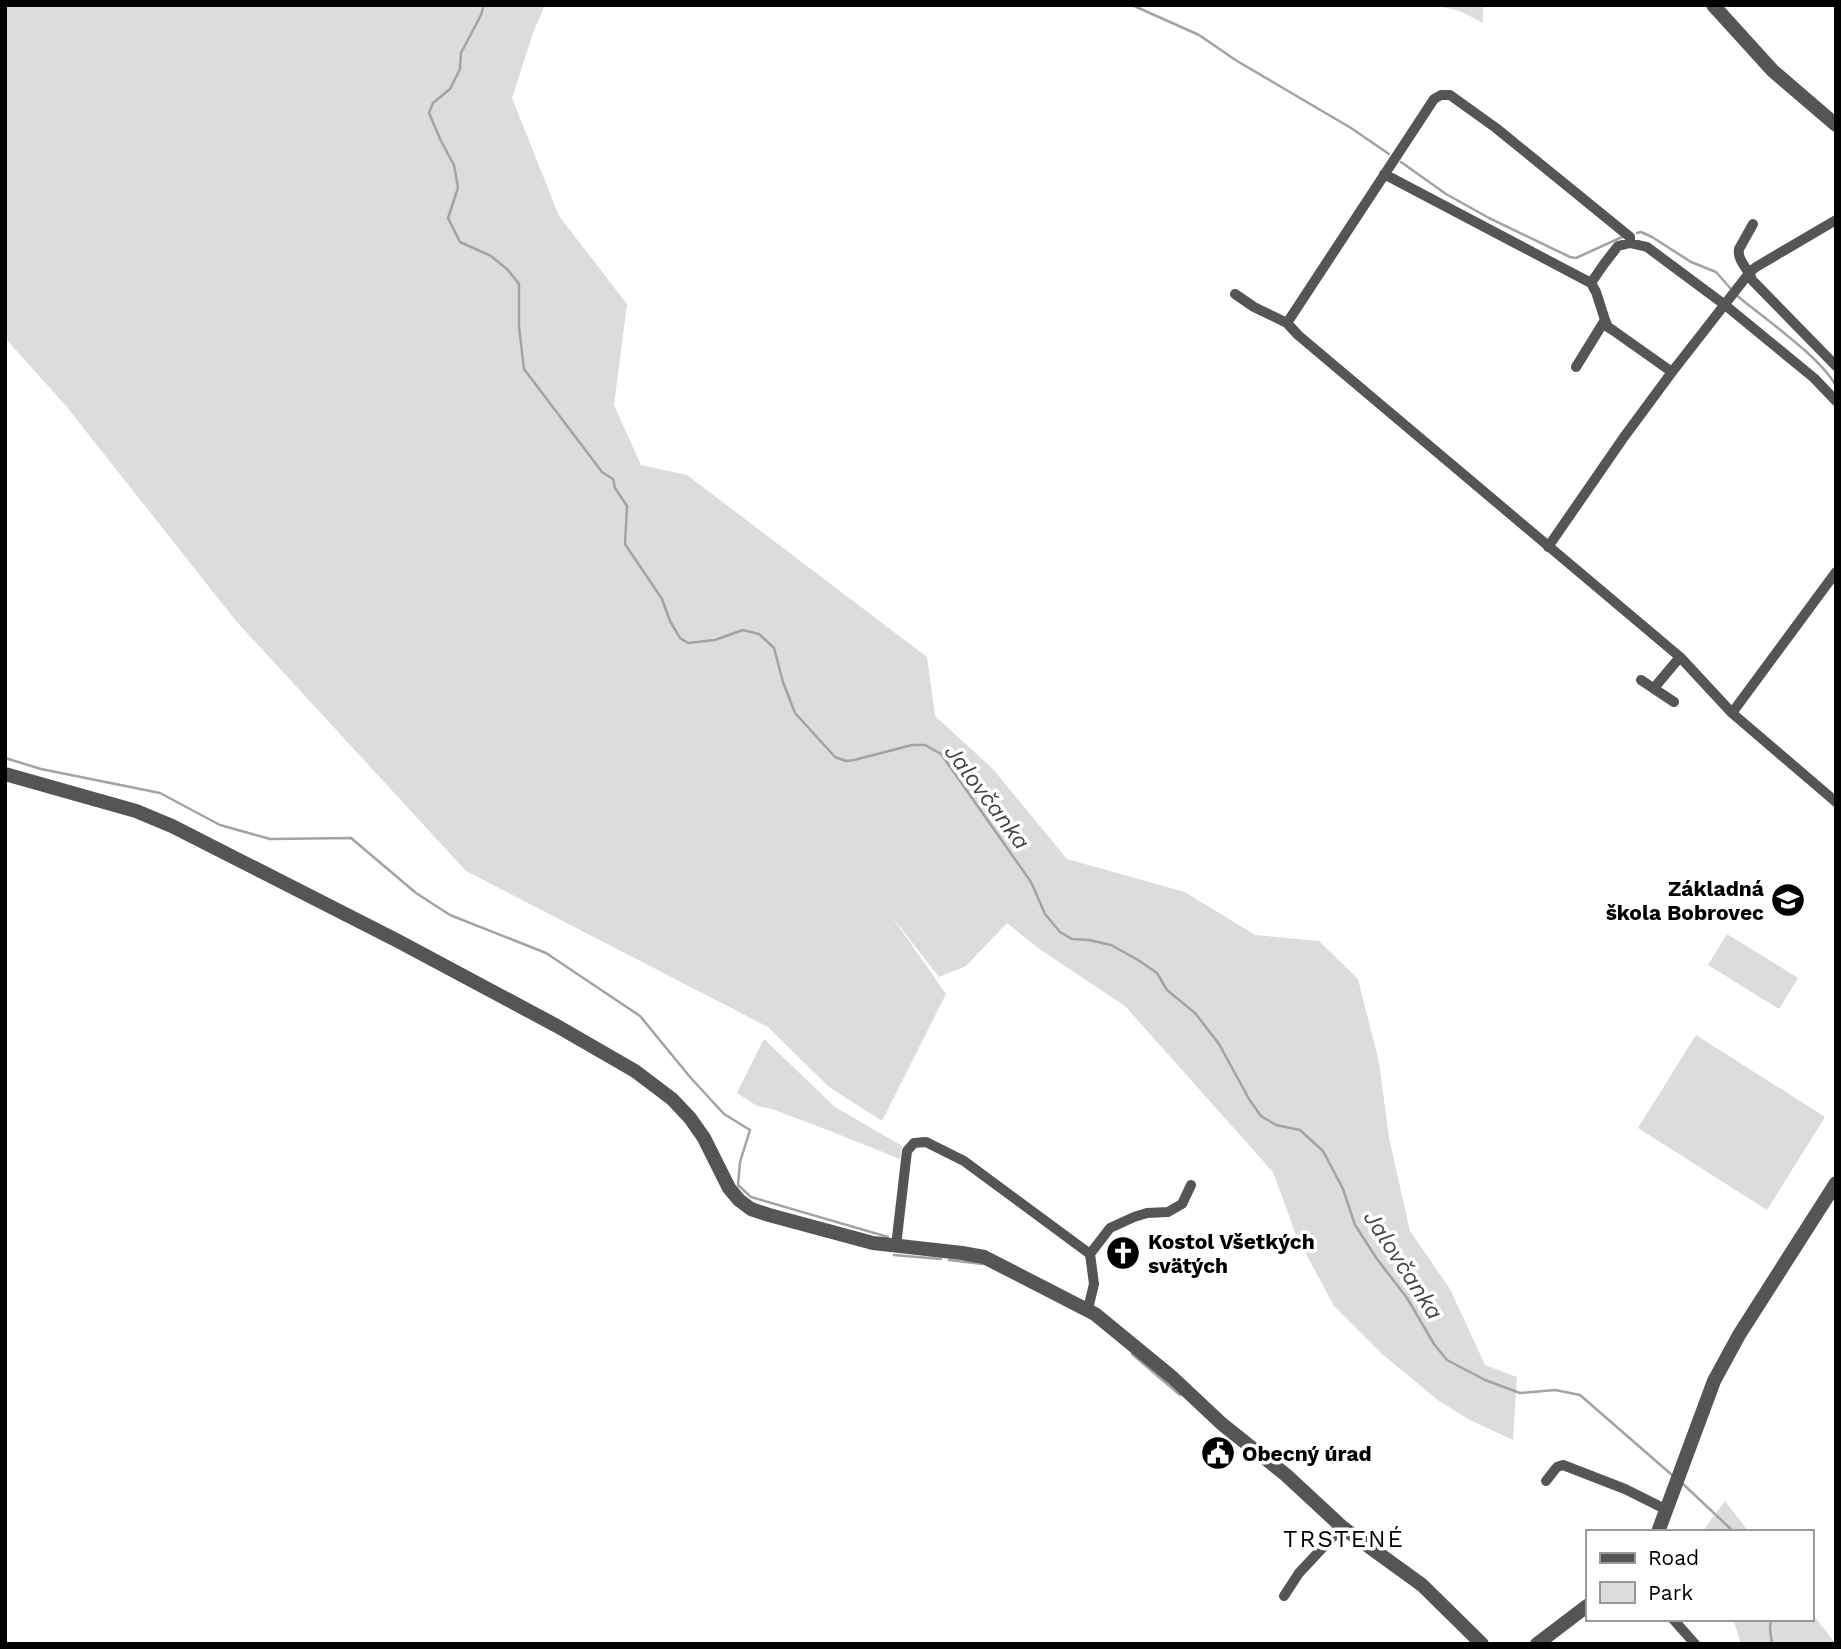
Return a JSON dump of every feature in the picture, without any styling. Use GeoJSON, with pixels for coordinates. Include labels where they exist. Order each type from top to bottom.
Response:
{"type":"FeatureCollection","features":[{"type":"Feature","properties":{"kind":"street"},"geometry":{"type":"LineString","coordinates":[[1713,5],[1773,71],[1836,125]]}},
{"type":"Feature","properties":{"kind":"street"},"geometry":{"type":"LineString","coordinates":[[1287,323],[1434,99],[1441,95],[1450,95],[1486,120],[1603,213],[1630,237],[1630,243]]}},
{"type":"Feature","properties":{"kind":"street"},"geometry":{"type":"LineString","coordinates":[[1384,174],[1591,283],[1608,327],[1672,372]]}},
{"type":"Feature","properties":{"kind":"street"},"geometry":{"type":"LineString","coordinates":[[1548,547],[1624,437],[1750,272],[1836,220]]}},
{"type":"Feature","properties":{"kind":"street"},"geometry":{"type":"LineString","coordinates":[[1753,224],[1738,253],[1752,280],[1836,366]]}},
{"type":"Feature","properties":{"kind":"street"},"geometry":{"type":"LineString","coordinates":[[1591,283],[1618,246],[1630,243],[1647,247],[1731,296],[1836,401]]}},
{"type":"Feature","properties":{"kind":"street"},"geometry":{"type":"LineString","coordinates":[[1235,295],[1287,323],[1548,547],[1680,656],[1732,713],[1836,802]]}},
{"type":"Feature","properties":{"kind":"street"},"geometry":{"type":"LineString","coordinates":[[1576,367],[1605,320]]}},
{"type":"Feature","properties":{"kind":"street"},"geometry":{"type":"LineString","coordinates":[[1732,713],[1836,572]]}},
{"type":"Feature","properties":{"kind":"street"},"geometry":{"type":"LineString","coordinates":[[1654,688],[1680,656]]}},
{"type":"Feature","properties":{"kind":"street"},"geometry":{"type":"LineString","coordinates":[[1641,680],[1674,702]]}},
{"type":"Feature","properties":{"kind":"street"},"geometry":{"type":"LineString","coordinates":[[5,774],[129,809],[161,821],[398,941],[577,1037],[646,1078],[672,1099],[704,1138],[729,1188],[746,1206],[762,1213],[873,1243],[984,1257],[1088,1309],[1286,1475],[1342,1527],[1422,1585],[1482,1644]]}},
{"type":"Feature","properties":{"kind":"street"},"geometry":{"type":"LineString","coordinates":[[896,1246],[907,1151],[914,1143],[926,1142],[964,1161],[1090,1254]]}},
{"type":"Feature","properties":{"kind":"street"},"geometry":{"type":"LineString","coordinates":[[1661,1530],[1706,1402],[1725,1360],[1836,1183]]}},
{"type":"Feature","properties":{"kind":"street"},"geometry":{"type":"LineString","coordinates":[[1088,1309],[1094,1284],[1090,1254],[1110,1228],[1147,1213],[1168,1212],[1182,1204],[1191,1185]]}},
{"type":"Feature","properties":{"kind":"street"},"geometry":{"type":"LineString","coordinates":[[1546,1481],[1557,1467],[1563,1465],[1625,1489],[1667,1510]]}},
{"type":"Feature","properties":{"kind":"street"},"geometry":{"type":"LineString","coordinates":[[1284,1596],[1299,1573],[1342,1527]]}},
{"type":"Feature","properties":{"kind":"street"},"geometry":{"type":"LineString","coordinates":[[1537,1644],[1586,1607]]}},
{"type":"Feature","properties":{"kind":"street"},"geometry":{"type":"LineString","coordinates":[[1675,1621],[1695,1644]]}},
{"type":"Feature","properties":{"kind":"green space"},"geometry":{"type":"Polygon","coordinates":[[[5,5],[545,5],[512,98],[559,216],[627,304],[614,405],[641,465],[687,475],[927,657],[935,716],[992,768],[1067,859],[1185,892],[1255,935],[1319,941],[1358,979],[1379,1062],[1389,1138],[1410,1231],[1450,1289],[1485,1365],[1517,1377],[1513,1440],[1470,1420],[1439,1401],[1381,1353],[1334,1306],[1296,1235],[1273,1172],[1125,1006],[1038,948],[1007,923],[966,966],[939,977],[890,914],[946,994],[882,1121],[829,1087],[768,1027],[466,871],[236,621],[66,406],[5,338],[5,5]]]}},
{"type":"Feature","properties":{"kind":"green space"},"geometry":{"type":"Polygon","coordinates":[[[1434,5],[1483,5],[1483,23],[1460,11],[1434,5]]]}},
{"type":"Feature","properties":{"kind":"green space"},"geometry":{"type":"Polygon","coordinates":[[[1727,934],[1798,978],[1779,1009],[1708,965],[1727,934]]]}},
{"type":"Feature","properties":{"kind":"green space"},"geometry":{"type":"Polygon","coordinates":[[[1696,1035],[1825,1117],[1767,1210],[1638,1128],[1696,1035]]]}},
{"type":"Feature","properties":{"kind":"green space"},"geometry":{"type":"Polygon","coordinates":[[[764,1039],[835,1107],[902,1146],[900,1159],[772,1109],[757,1106],[737,1093],[764,1039]]]}},
{"type":"Feature","properties":{"kind":"green space"},"geometry":{"type":"Polygon","coordinates":[[[1725,1501],[1747,1530],[1706,1530],[1725,1501]]]}},
{"type":"Feature","properties":{"kind":"green space"},"geometry":{"type":"Polygon","coordinates":[[[1813,1615],[1836,1644],[1741,1644],[1734,1621],[1813,1621],[1813,1615]]]}},
{"type":"Feature","properties":{"kind":"waterway","name":"Jalovčanka"},"geometry":{"type":"LineString","coordinates":[[484,5],[461,53],[460,69],[450,89],[433,103],[429,113],[454,165],[458,188],[448,218],[460,242],[491,256],[508,270],[519,284],[519,327],[524,369],[602,472],[613,479],[615,488],[627,506],[625,544],[662,599],[680,638],[688,643],[715,640],[743,630],[759,634],[774,648],[795,713],[835,757],[846,761],[854,760],[912,745],[925,745],[941,754],[1031,882],[1045,914],[1060,932],[1072,939],[1111,945],[1157,973],[1167,990],[1195,1013],[1219,1044],[1261,1116],[1276,1125],[1300,1130],[1323,1151],[1343,1189],[1355,1225],[1447,1360],[1485,1380],[1520,1393],[1555,1390],[1580,1395],[1672,1475]]}},
{"type":"Feature","properties":{"kind":"waterway"},"geometry":{"type":"LineString","coordinates":[[1132,5],[1199,35],[1389,154]]}},
{"type":"Feature","properties":{"kind":"waterway"},"geometry":{"type":"LineString","coordinates":[[1401,162],[1446,194],[1570,257],[1576,258],[1622,237]]}},
{"type":"Feature","properties":{"kind":"waterway"},"geometry":{"type":"LineString","coordinates":[[1637,233],[1652,237],[1691,262],[1716,272],[1731,289]]}},
{"type":"Feature","properties":{"kind":"waterway"},"geometry":{"type":"LineString","coordinates":[[1735,294],[1790,337],[1817,362],[1836,386]]}},
{"type":"Feature","properties":{"kind":"waterway"},"geometry":{"type":"LineString","coordinates":[[5,758],[41,769],[160,793],[220,825],[270,839],[351,838],[416,893],[450,915],[546,953],[640,1016],[724,1114],[750,1130],[740,1162],[738,1185],[751,1197],[888,1237]]}},
{"type":"Feature","properties":{"kind":"waterway"},"geometry":{"type":"LineString","coordinates":[[894,1255],[941,1259]]}},
{"type":"Feature","properties":{"kind":"waterway"},"geometry":{"type":"LineString","coordinates":[[949,1260],[983,1264]]}},
{"type":"Feature","properties":{"kind":"waterway"},"geometry":{"type":"LineString","coordinates":[[1132,1354],[1180,1395]]}},
{"type":"Feature","properties":{"kind":"waterway","name":"Jalovčanka"},"geometry":{"type":"LineString","coordinates":[[1683,1484],[1732,1530]]}},
{"type":"Feature","properties":{"kind":"waterway","name":"Jalovčanka"},"geometry":{"type":"LineString","coordinates":[[1771,1621],[1772,1644]]}},
{"type":"Feature","properties":{"kind":"place","name":"Základná škola Bobrovec"},"geometry":{"type":"Point","coordinates":[1788,900]}},
{"type":"Feature","properties":{"kind":"place","name":"Kostol Všetkých svätých"},"geometry":{"type":"Point","coordinates":[1123,1253]}},
{"type":"Feature","properties":{"kind":"place","name":"Obecný úrad"},"geometry":{"type":"Point","coordinates":[1218,1453]}},
{"type":"Feature","properties":{"kind":"district","name":"TRSTENÉ"},"geometry":{"type":"Point","coordinates":[1344,1539]}}]}
